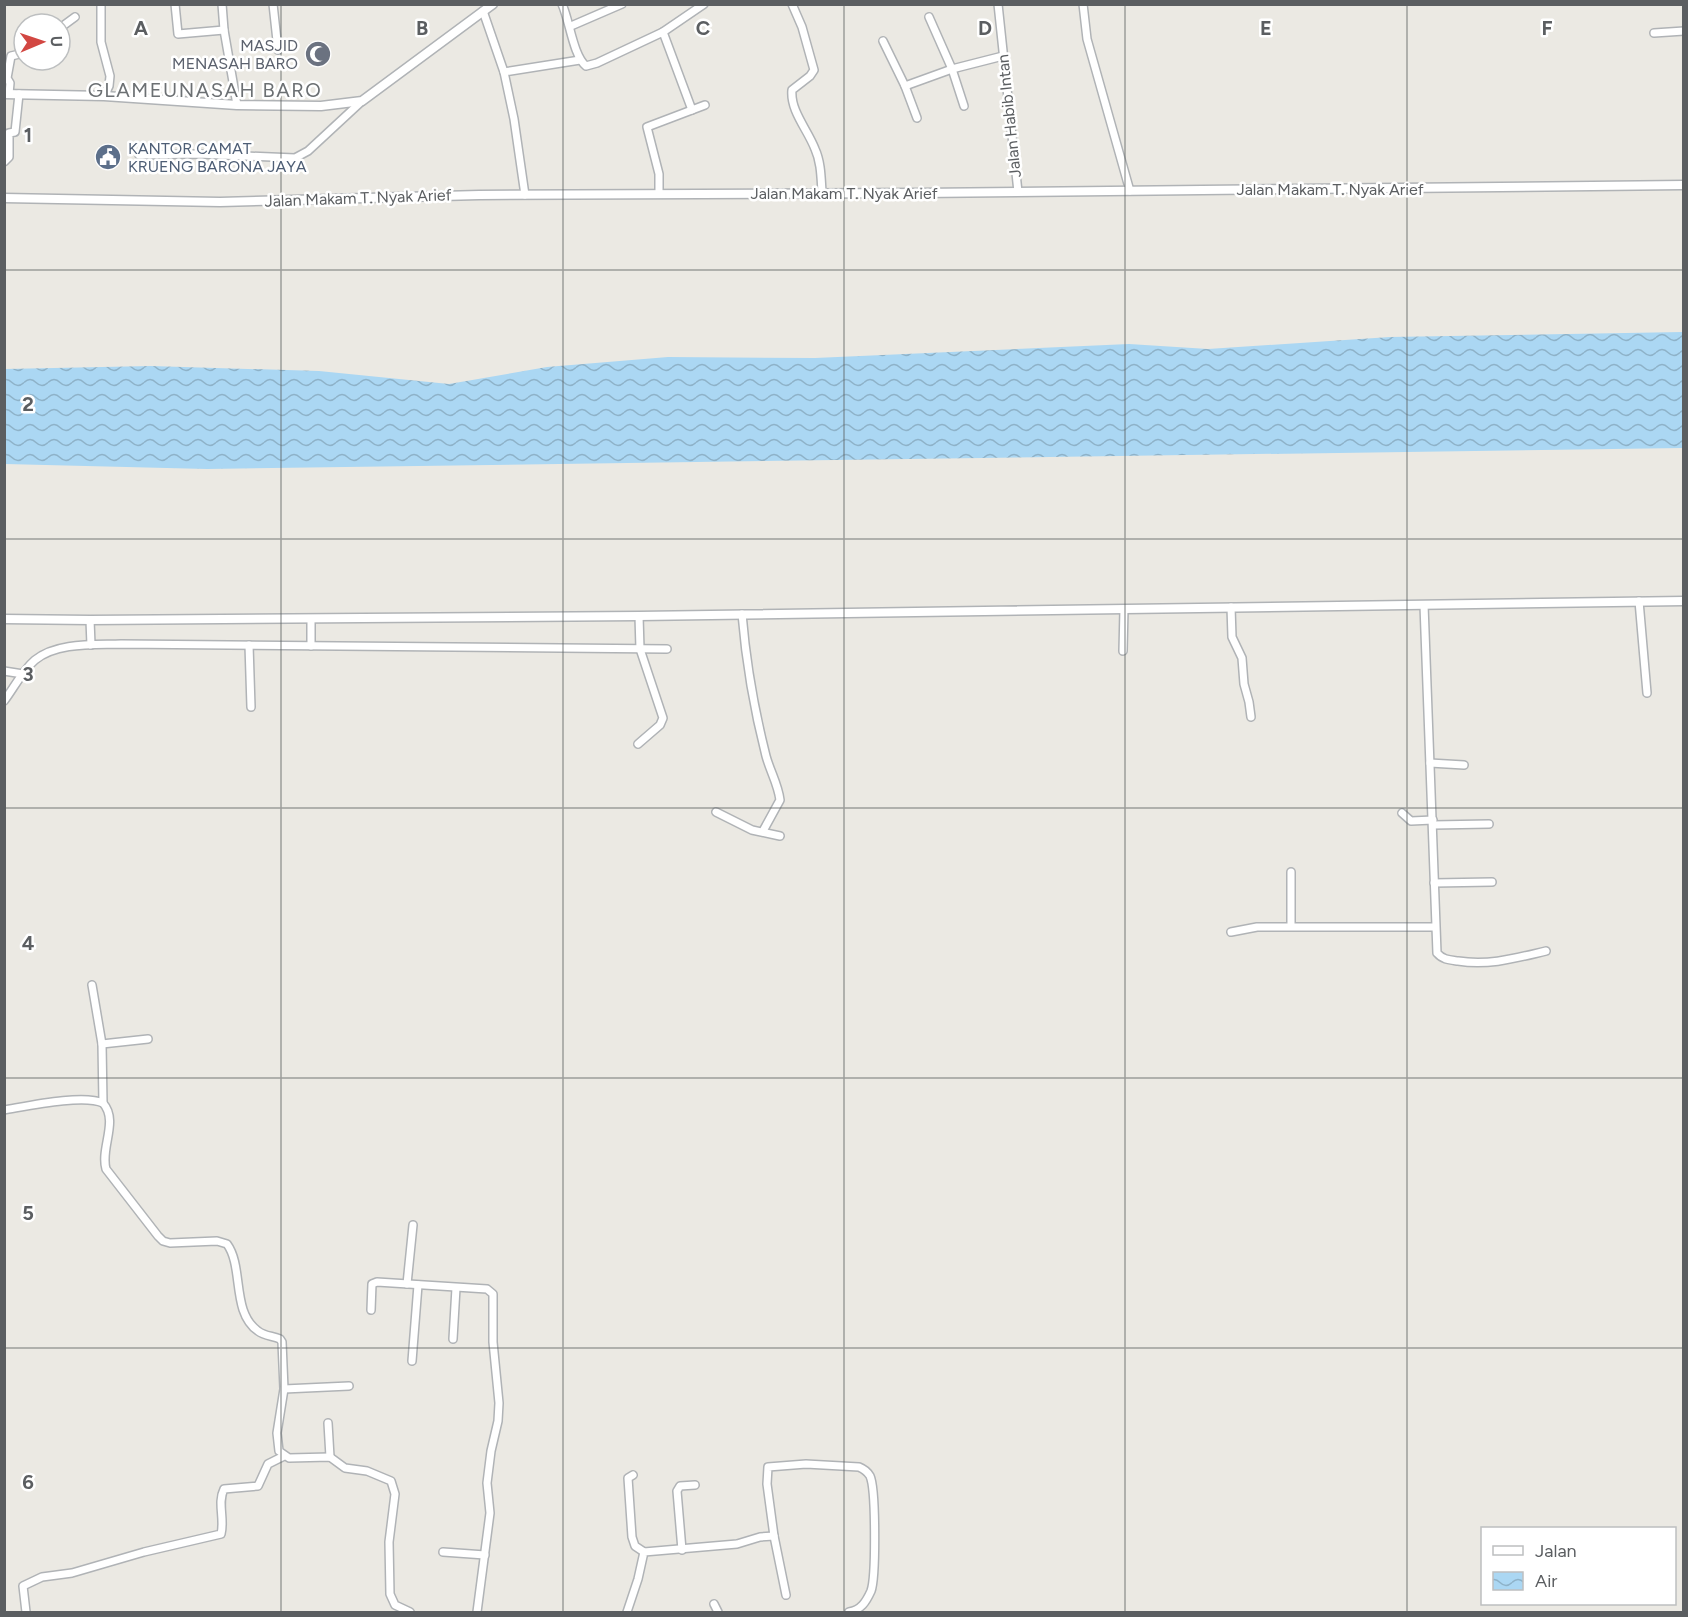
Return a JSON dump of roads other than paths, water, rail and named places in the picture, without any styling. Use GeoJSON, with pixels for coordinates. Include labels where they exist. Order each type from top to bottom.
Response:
{"type":"FeatureCollection","features":[{"type":"Feature","properties":{"kind":"street"},"geometry":{"type":"LineString","coordinates":[[100,4],[102,49],[110,76],[109,86],[104,96]]}},
{"type":"Feature","properties":{"kind":"street"},"geometry":{"type":"LineString","coordinates":[[175,4],[178,34],[224,30]]}},
{"type":"Feature","properties":{"kind":"street"},"geometry":{"type":"LineString","coordinates":[[222,4],[224,30],[237,105]]}},
{"type":"Feature","properties":{"kind":"street"},"geometry":{"type":"LineString","coordinates":[[273,4],[278,50]]}},
{"type":"Feature","properties":{"kind":"street"},"geometry":{"type":"LineString","coordinates":[[562,4],[571,26],[580,60],[585,66],[592,65],[663,32],[704,4]]}},
{"type":"Feature","properties":{"kind":"street"},"geometry":{"type":"LineString","coordinates":[[571,26],[622,4]]}},
{"type":"Feature","properties":{"kind":"street"},"geometry":{"type":"LineString","coordinates":[[792,4],[802,27],[814,70],[792,90],[792,100],[816,150],[822,192]]}},
{"type":"Feature","properties":{"kind":"street","name":"Jalan Habib Intan"},"geometry":{"type":"LineString","coordinates":[[998,4],[1018,192]]}},
{"type":"Feature","properties":{"kind":"street"},"geometry":{"type":"LineString","coordinates":[[1083,4],[1087,39],[1131,191]]}},
{"type":"Feature","properties":{"kind":"street"},"geometry":{"type":"LineString","coordinates":[[139,155],[198,154],[295,158],[308,152],[362,101],[492,5]]}},
{"type":"Feature","properties":{"kind":"street"},"geometry":{"type":"LineString","coordinates":[[483,11],[504,72],[514,119],[525,195]]}},
{"type":"Feature","properties":{"kind":"street"},"geometry":{"type":"LineString","coordinates":[[929,17],[952,69],[964,106]]}},
{"type":"Feature","properties":{"kind":"street"},"geometry":{"type":"LineString","coordinates":[[1654,33],[1683,31]]}},
{"type":"Feature","properties":{"kind":"street"},"geometry":{"type":"LineString","coordinates":[[663,32],[692,110]]}},
{"type":"Feature","properties":{"kind":"street"},"geometry":{"type":"LineString","coordinates":[[883,41],[905,86],[917,118]]}},
{"type":"Feature","properties":{"kind":"street"},"geometry":{"type":"LineString","coordinates":[[12,56],[7,78],[10,83],[7,94],[104,96],[237,105],[321,106],[362,101]]}},
{"type":"Feature","properties":{"kind":"street"},"geometry":{"type":"LineString","coordinates":[[905,86],[952,69],[1003,56]]}},
{"type":"Feature","properties":{"kind":"street"},"geometry":{"type":"LineString","coordinates":[[504,72],[580,60]]}},
{"type":"Feature","properties":{"kind":"street"},"geometry":{"type":"LineString","coordinates":[[4,162],[9,157],[9,133],[15,132],[19,94]]}},
{"type":"Feature","properties":{"kind":"street"},"geometry":{"type":"LineString","coordinates":[[659,194],[659,174],[647,127],[705,105]]}},
{"type":"Feature","properties":{"kind":"street","name":"Jalan Makam T. Nyak Arief"},"geometry":{"type":"LineString","coordinates":[[4,198],[220,202],[479,195],[1683,185]]}},
{"type":"Feature","properties":{"kind":"street"},"geometry":{"type":"LineString","coordinates":[[4,619],[311,623],[1124,609],[1424,610],[1639,600],[1683,601]]}},
{"type":"Feature","properties":{"kind":"street"},"geometry":{"type":"LineString","coordinates":[[1639,600],[1647,693]]}},
{"type":"Feature","properties":{"kind":"street"},"geometry":{"type":"LineString","coordinates":[[1123,651],[1124,609]]}},
{"type":"Feature","properties":{"kind":"street"},"geometry":{"type":"LineString","coordinates":[[1424,610],[1437,953],[1443,958],[1470,963],[1493,963],[1546,951]]}},
{"type":"Feature","properties":{"kind":"street"},"geometry":{"type":"LineString","coordinates":[[1231,611],[1232,636],[1242,658],[1244,684],[1251,717]]}},
{"type":"Feature","properties":{"kind":"street"},"geometry":{"type":"LineString","coordinates":[[742,614],[752,696],[766,756],[776,780],[780,800],[763,831]]}},
{"type":"Feature","properties":{"kind":"street"},"geometry":{"type":"LineString","coordinates":[[638,744],[660,724],[663,718],[640,647],[639,619]]}},
{"type":"Feature","properties":{"kind":"street"},"geometry":{"type":"LineString","coordinates":[[90,620],[91,645]]}},
{"type":"Feature","properties":{"kind":"street"},"geometry":{"type":"LineString","coordinates":[[311,623],[311,644]]}},
{"type":"Feature","properties":{"kind":"street"},"geometry":{"type":"LineString","coordinates":[[4,702],[23,674],[37,659],[62,648],[91,645],[311,644],[667,649]]}},
{"type":"Feature","properties":{"kind":"street"},"geometry":{"type":"LineString","coordinates":[[249,645],[251,707]]}},
{"type":"Feature","properties":{"kind":"street"},"geometry":{"type":"LineString","coordinates":[[4,671],[23,674]]}},
{"type":"Feature","properties":{"kind":"street"},"geometry":{"type":"LineString","coordinates":[[1430,763],[1464,765]]}},
{"type":"Feature","properties":{"kind":"street"},"geometry":{"type":"LineString","coordinates":[[716,812],[752,830],[780,836]]}},
{"type":"Feature","properties":{"kind":"street"},"geometry":{"type":"LineString","coordinates":[[1402,813],[1411,821],[1489,824]]}},
{"type":"Feature","properties":{"kind":"street"},"geometry":{"type":"LineString","coordinates":[[1291,872],[1291,926]]}},
{"type":"Feature","properties":{"kind":"street"},"geometry":{"type":"LineString","coordinates":[[1434,883],[1492,882]]}},
{"type":"Feature","properties":{"kind":"street"},"geometry":{"type":"LineString","coordinates":[[1231,933],[1257,927],[1291,926],[1435,927]]}},
{"type":"Feature","properties":{"kind":"street"},"geometry":{"type":"LineString","coordinates":[[92,985],[102,1044],[103,1103],[110,1116],[104,1160],[108,1173],[163,1241],[170,1243],[217,1240],[227,1244],[232,1253],[242,1305],[247,1316],[257,1331],[280,1339],[282,1342],[285,1389],[277,1442],[279,1451],[284,1456]]}},
{"type":"Feature","properties":{"kind":"street"},"geometry":{"type":"LineString","coordinates":[[102,1044],[148,1039]]}},
{"type":"Feature","properties":{"kind":"street"},"geometry":{"type":"LineString","coordinates":[[4,1110],[71,1100],[91,1100],[103,1103]]}},
{"type":"Feature","properties":{"kind":"street"},"geometry":{"type":"LineString","coordinates":[[407,1284],[413,1225]]}},
{"type":"Feature","properties":{"kind":"street"},"geometry":{"type":"LineString","coordinates":[[371,1310],[374,1282],[487,1289],[493,1294],[493,1342],[499,1403],[487,1483],[490,1513],[477,1612]]}},
{"type":"Feature","properties":{"kind":"street"},"geometry":{"type":"LineString","coordinates":[[412,1360],[418,1285]]}},
{"type":"Feature","properties":{"kind":"street"},"geometry":{"type":"LineString","coordinates":[[453,1339],[456,1288]]}},
{"type":"Feature","properties":{"kind":"street"},"geometry":{"type":"LineString","coordinates":[[285,1389],[349,1386]]}},
{"type":"Feature","properties":{"kind":"street"},"geometry":{"type":"LineString","coordinates":[[328,1423],[330,1457]]}},
{"type":"Feature","properties":{"kind":"street"},"geometry":{"type":"LineString","coordinates":[[26,1612],[23,1586],[42,1577],[72,1573],[144,1552],[221,1534],[223,1526],[220,1496],[224,1489],[258,1486],[267,1464],[284,1456],[330,1457],[345,1468],[367,1471],[385,1477],[393,1483],[389,1542],[390,1594],[395,1605],[410,1612]]}},
{"type":"Feature","properties":{"kind":"street"},"geometry":{"type":"LineString","coordinates":[[786,1595],[774,1536],[767,1484],[768,1467],[786,1465],[859,1467],[868,1473],[871,1482],[874,1506],[873,1579],[870,1593],[862,1607],[849,1612]]}},
{"type":"Feature","properties":{"kind":"street"},"geometry":{"type":"LineString","coordinates":[[633,1475],[628,1478],[633,1541],[644,1552],[737,1544],[760,1537],[774,1536]]}},
{"type":"Feature","properties":{"kind":"street"},"geometry":{"type":"LineString","coordinates":[[682,1550],[677,1491],[680,1486],[695,1485]]}},
{"type":"Feature","properties":{"kind":"street"},"geometry":{"type":"LineString","coordinates":[[443,1552],[485,1555]]}},
{"type":"Feature","properties":{"kind":"street"},"geometry":{"type":"LineString","coordinates":[[627,1612],[644,1552]]}},
{"type":"Feature","properties":{"kind":"street"},"geometry":{"type":"LineString","coordinates":[[714,1604],[718,1612]]}},
{"type":"Feature","properties":{"kind":"water"},"geometry":{"type":"Polygon","coordinates":[[[1683,332],[1683,448],[207,469],[5,464],[5,369],[151,366],[319,371],[449,384],[547,367],[668,357],[815,358],[1129,344],[1208,349],[1390,337],[1683,332]]]}},
{"type":"Feature","properties":{"kind":"place","name":"MASJID MENASAH BARO"},"geometry":{"type":"Point","coordinates":[318,54]}},
{"type":"Feature","properties":{"kind":"place","name":"KANTOR CAMAT KRUENG BARONA JAYA"},"geometry":{"type":"Point","coordinates":[108,157]}},
{"type":"Feature","properties":{"kind":"district","name":"GLAMEUNASAH BARO"},"geometry":{"type":"Point","coordinates":[205,90]}}]}
